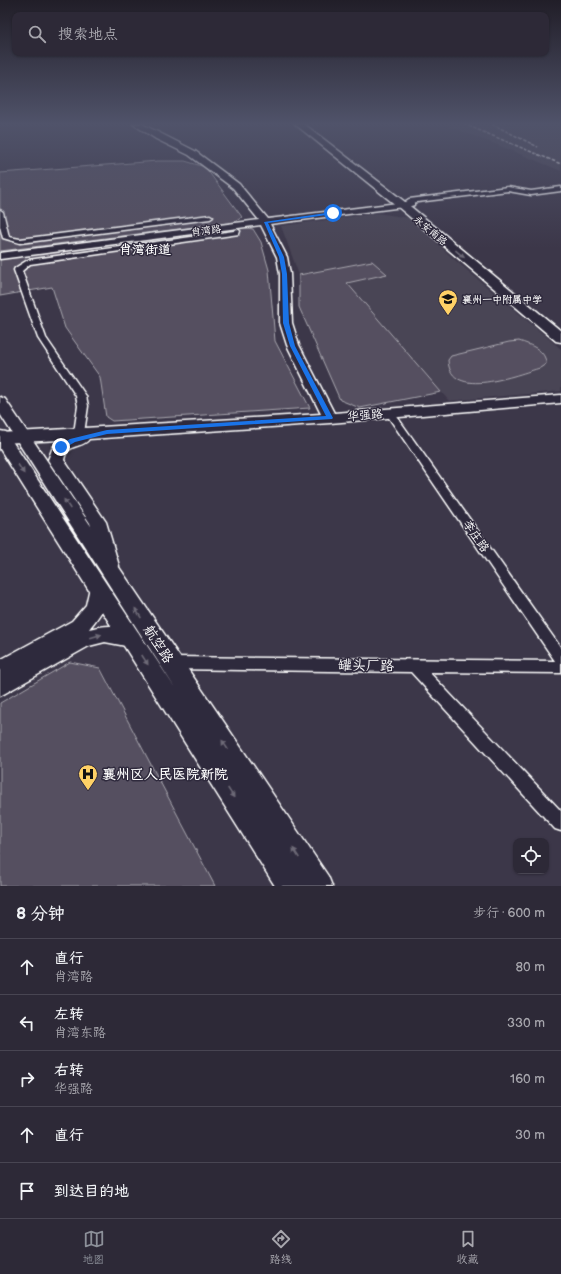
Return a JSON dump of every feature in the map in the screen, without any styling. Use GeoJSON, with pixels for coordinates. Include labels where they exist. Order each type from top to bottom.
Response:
{"type":"FeatureCollection","features":[{"type":"Feature","properties":{"kind":"main road","name":"永安南路"},"geometry":{"type":"LineString","coordinates":[[355,165],[405,202],[561,338]]}},
{"type":"Feature","properties":{"kind":"main road","name":"永安南路"},"geometry":{"type":"LineString","coordinates":[[360,165],[561,325]]}},
{"type":"Feature","properties":{"kind":"main road","name":"航空路"},"geometry":{"type":"LineString","coordinates":[[0,402],[24,438],[105,581],[131,638],[291,886]]}},
{"type":"Feature","properties":{"kind":"main road","name":"航空路"},"geometry":{"type":"LineString","coordinates":[[1,437],[105,581],[171,663],[318,886]]}},
{"type":"Feature","properties":{"kind":"street"},"geometry":{"type":"LineString","coordinates":[[208,165],[236,186],[268,220]]}},
{"type":"Feature","properties":{"kind":"street"},"geometry":{"type":"LineString","coordinates":[[217,165],[243,185],[283,239],[293,274],[294,325],[304,351],[335,417]]}},
{"type":"Feature","properties":{"kind":"street"},"geometry":{"type":"LineString","coordinates":[[405,202],[508,189],[531,193],[561,189]]}},
{"type":"Feature","properties":{"kind":"street","name":"肖湾路"},"geometry":{"type":"LineString","coordinates":[[0,256],[405,202]]}},
{"type":"Feature","properties":{"kind":"street"},"geometry":{"type":"LineString","coordinates":[[0,212],[6,238],[20,241],[210,217]]}},
{"type":"Feature","properties":{"kind":"street","name":"肖湾路"},"geometry":{"type":"LineString","coordinates":[[0,253],[268,220]]}},
{"type":"Feature","properties":{"kind":"street"},"geometry":{"type":"LineString","coordinates":[[79,434],[83,406],[81,396],[42,338],[18,270],[28,262],[238,233],[237,231]]}},
{"type":"Feature","properties":{"kind":"street","name":"华强路"},"geometry":{"type":"LineString","coordinates":[[1,437],[24,438],[335,417],[561,399]]}},
{"type":"Feature","properties":{"kind":"street","name":"李庄路"},"geometry":{"type":"LineString","coordinates":[[390,413],[561,659]]}},
{"type":"Feature","properties":{"kind":"street"},"geometry":{"type":"LineString","coordinates":[[0,671],[79,627],[95,608],[105,581],[98,522],[56,460],[57,453],[61,447],[73,440],[107,432]]}},
{"type":"Feature","properties":{"kind":"street"},"geometry":{"type":"LineString","coordinates":[[0,686],[84,639],[105,633],[131,638]]}},
{"type":"Feature","properties":{"kind":"street","name":"罐头厂路"},"geometry":{"type":"LineString","coordinates":[[171,663],[561,667]]}},
{"type":"Feature","properties":{"kind":"street"},"geometry":{"type":"LineString","coordinates":[[414,665],[561,823]]}},
{"type":"Feature","properties":{"kind":"shaded area"},"geometry":{"type":"Polygon","coordinates":[[[101,165],[199,165],[205,167],[242,217],[235,222],[0,251],[0,173],[101,165]]]}},
{"type":"Feature","properties":{"kind":"shaded area"},"geometry":{"type":"Polygon","coordinates":[[[547,165],[561,165],[561,171],[547,165]]]}},
{"type":"Feature","properties":{"kind":"shaded area","name":"襄州一中附属中学"},"geometry":{"type":"Polygon","coordinates":[[[377,213],[410,218],[455,260],[561,349],[561,391],[449,401],[347,283],[386,274],[372,261],[299,275],[281,226],[377,213]]]}},
{"type":"Feature","properties":{"kind":"shaded area"},"geometry":{"type":"Polygon","coordinates":[[[241,227],[253,229],[261,242],[269,270],[275,341],[310,408],[112,421],[106,417],[100,377],[65,328],[52,287],[0,296],[0,259],[241,227]]]}},
{"type":"Feature","properties":{"kind":"shaded area"},"geometry":{"type":"Polygon","coordinates":[[[372,261],[387,274],[347,283],[441,392],[360,408],[340,400],[299,307],[299,275],[372,261]]]}},
{"type":"Feature","properties":{"kind":"shaded area"},"geometry":{"type":"Polygon","coordinates":[[[519,341],[533,346],[541,352],[546,364],[540,368],[517,375],[486,382],[472,383],[460,380],[452,373],[448,360],[451,356],[519,341]]]}},
{"type":"Feature","properties":{"kind":"shaded area","name":"襄州区人民医院新院"},"geometry":{"type":"Polygon","coordinates":[[[70,662],[100,668],[215,886],[0,886],[0,703],[70,662]]]}},
{"type":"Feature","properties":{"kind":"place","name":"襄州一中附属中学"},"geometry":{"type":"Point","coordinates":[448,316]}},
{"type":"Feature","properties":{"kind":"place","name":"襄州区人民医院新院"},"geometry":{"type":"Point","coordinates":[88,791]}},
{"type":"Feature","properties":{"kind":"district","name":"肖湾街道"},"geometry":{"type":"Point","coordinates":[145,249]}},
{"type":"Feature","properties":{"kind":"route"},"geometry":{"type":"LineString","coordinates":[[61,447],[73,440],[107,432],[330,418],[293,346],[286,323],[282,257],[266,222],[333,213]]}}]}
